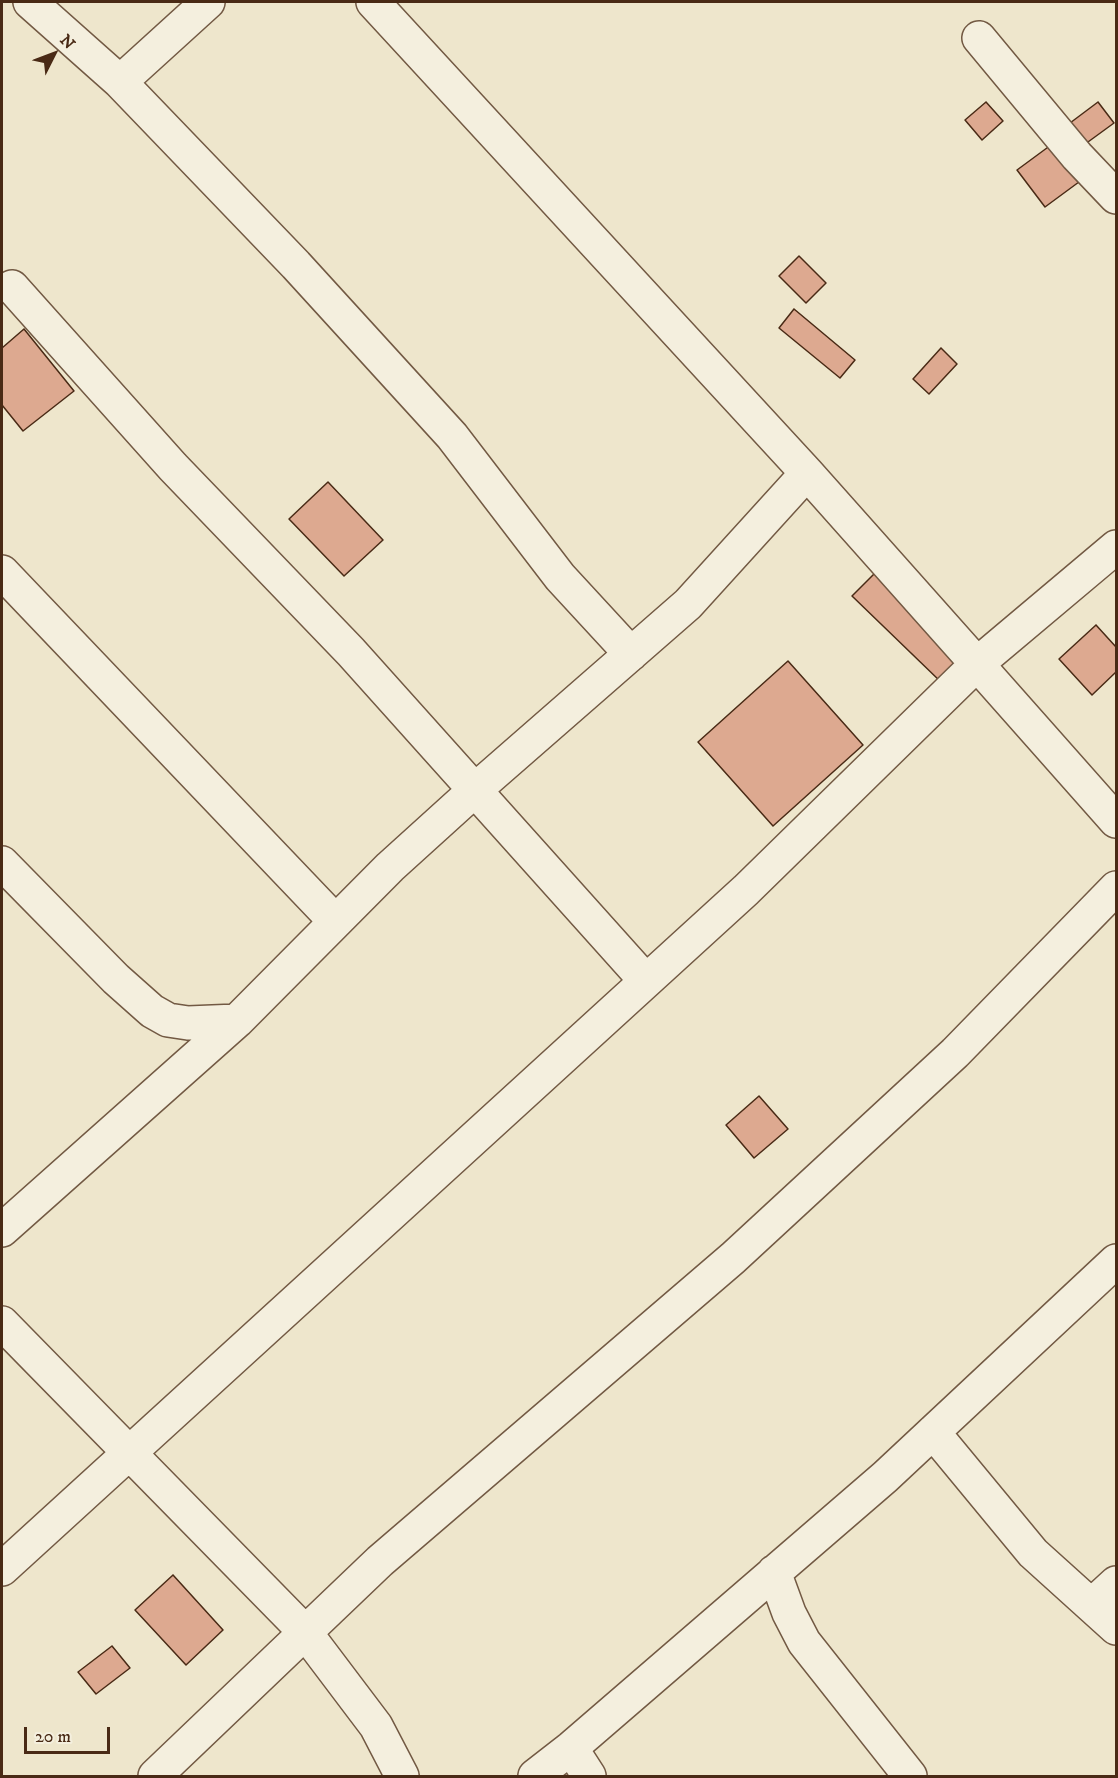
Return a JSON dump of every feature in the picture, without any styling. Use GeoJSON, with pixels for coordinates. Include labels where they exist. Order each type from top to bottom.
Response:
{"type":"FeatureCollection","features":[{"type":"Feature","properties":{"kind":"street"},"geometry":{"type":"LineString","coordinates":[[30,2],[120,82],[296,265],[452,436],[560,578],[631,654]]}},
{"type":"Feature","properties":{"kind":"street"},"geometry":{"type":"LineString","coordinates":[[120,82],[208,2]]}},
{"type":"Feature","properties":{"kind":"street"},"geometry":{"type":"LineString","coordinates":[[373,2],[807,473],[1116,821]]}},
{"type":"Feature","properties":{"kind":"street"},"geometry":{"type":"LineString","coordinates":[[978,38],[1077,156],[1116,197]]}},
{"type":"Feature","properties":{"kind":"street"},"geometry":{"type":"LineString","coordinates":[[12,287],[173,467],[351,652],[646,981]]}},
{"type":"Feature","properties":{"kind":"street"},"geometry":{"type":"LineString","coordinates":[[2,1230],[237,1021],[390,867],[688,604],[807,473]]}},
{"type":"Feature","properties":{"kind":"street"},"geometry":{"type":"LineString","coordinates":[[2,1569],[746,890],[977,664],[1116,547]]}},
{"type":"Feature","properties":{"kind":"street"},"geometry":{"type":"LineString","coordinates":[[2,572],[334,921]]}},
{"type":"Feature","properties":{"kind":"street"},"geometry":{"type":"LineString","coordinates":[[2,863],[108,971],[152,1011],[168,1020],[188,1023],[237,1021]]}},
{"type":"Feature","properties":{"kind":"street"},"geometry":{"type":"LineString","coordinates":[[155,1776],[380,1560],[733,1258],[955,1053],[1116,888]]}},
{"type":"Feature","properties":{"kind":"street"},"geometry":{"type":"LineString","coordinates":[[535,1776],[571,1748],[885,1477],[1116,1261]]}},
{"type":"Feature","properties":{"kind":"street"},"geometry":{"type":"LineString","coordinates":[[2,1323],[305,1632],[376,1726],[402,1776]]}},
{"type":"Feature","properties":{"kind":"street"},"geometry":{"type":"LineString","coordinates":[[933,1432],[1033,1553],[1116,1628]]}},
{"type":"Feature","properties":{"kind":"street"},"geometry":{"type":"LineString","coordinates":[[774,1572],[789,1613],[804,1642],[910,1776]]}},
{"type":"Feature","properties":{"kind":"street"},"geometry":{"type":"LineString","coordinates":[[1092,1605],[1116,1583]]}},
{"type":"Feature","properties":{"kind":"street"},"geometry":{"type":"LineString","coordinates":[[571,1748],[589,1776]]}},
{"type":"Feature","properties":{"kind":"building"},"geometry":{"type":"Polygon","coordinates":[[[986,102],[1003,121],[982,140],[965,120],[986,102]]]}},
{"type":"Feature","properties":{"kind":"building"},"geometry":{"type":"Polygon","coordinates":[[[1098,102],[1114,123],[1077,150],[1062,129],[1098,102]]]}},
{"type":"Feature","properties":{"kind":"building"},"geometry":{"type":"Polygon","coordinates":[[[1055,142],[1083,179],[1045,207],[1017,170],[1055,142]]]}},
{"type":"Feature","properties":{"kind":"building"},"geometry":{"type":"Polygon","coordinates":[[[799,256],[826,283],[806,303],[779,276],[799,256]]]}},
{"type":"Feature","properties":{"kind":"building"},"geometry":{"type":"Polygon","coordinates":[[[794,309],[855,360],[840,378],[779,328],[794,309]]]}},
{"type":"Feature","properties":{"kind":"building"},"geometry":{"type":"Polygon","coordinates":[[[24,329],[74,391],[23,431],[2,405],[2,348],[24,329]]]}},
{"type":"Feature","properties":{"kind":"building"},"geometry":{"type":"Polygon","coordinates":[[[941,348],[957,364],[929,394],[913,379],[941,348]]]}},
{"type":"Feature","properties":{"kind":"building"},"geometry":{"type":"Polygon","coordinates":[[[328,482],[383,540],[344,576],[289,519],[328,482]]]}},
{"type":"Feature","properties":{"kind":"building"},"geometry":{"type":"Polygon","coordinates":[[[878,570],[967,657],[942,683],[852,596],[878,570]]]}},
{"type":"Feature","properties":{"kind":"building"},"geometry":{"type":"Polygon","coordinates":[[[1096,625],[1116,647],[1116,672],[1092,695],[1059,659],[1096,625]]]}},
{"type":"Feature","properties":{"kind":"building"},"geometry":{"type":"Polygon","coordinates":[[[788,661],[863,745],[773,826],[698,742],[788,661]]]}},
{"type":"Feature","properties":{"kind":"building"},"geometry":{"type":"Polygon","coordinates":[[[759,1096],[788,1129],[754,1158],[726,1125],[759,1096]]]}},
{"type":"Feature","properties":{"kind":"building"},"geometry":{"type":"Polygon","coordinates":[[[173,1575],[223,1630],[186,1665],[135,1610],[173,1575]]]}},
{"type":"Feature","properties":{"kind":"building"},"geometry":{"type":"Polygon","coordinates":[[[112,1646],[130,1668],[96,1694],[78,1672],[112,1646]]]}}]}
